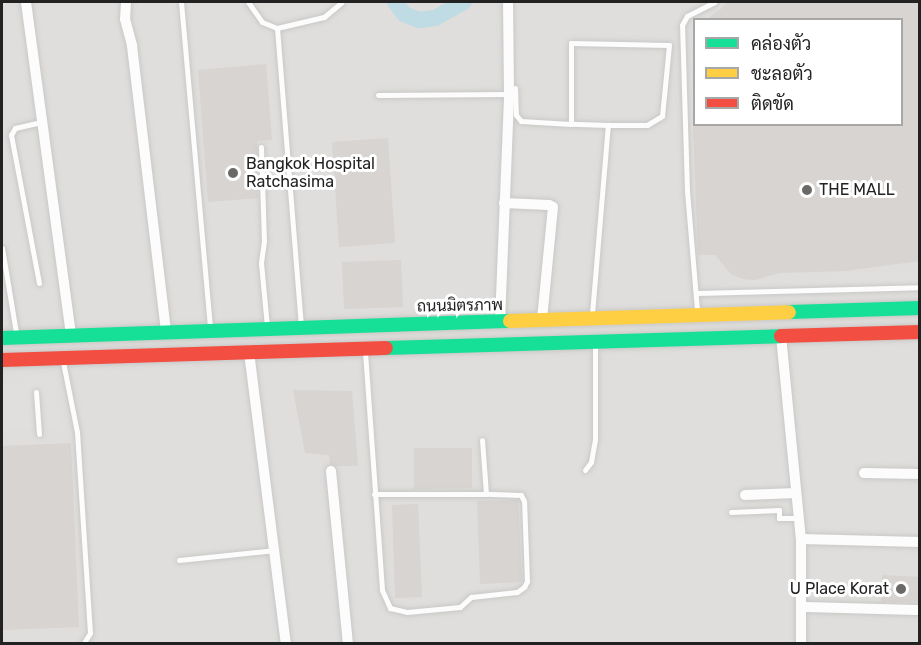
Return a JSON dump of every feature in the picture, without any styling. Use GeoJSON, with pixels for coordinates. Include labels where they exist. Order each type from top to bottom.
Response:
{"type":"FeatureCollection","features":[{"type":"Feature","properties":{"kind":"highway","name":"ถนนมิตรภาพ"},"geometry":{"type":"LineString","coordinates":[[2,338],[267,327],[920,308]]}},
{"type":"Feature","properties":{"kind":"highway"},"geometry":{"type":"LineString","coordinates":[[249,328],[249,352]]}},
{"type":"Feature","properties":{"kind":"highway"},"geometry":{"type":"LineString","coordinates":[[2,360],[920,332]]}},
{"type":"Feature","properties":{"kind":"street"},"geometry":{"type":"LineString","coordinates":[[27,2],[71,335]]}},
{"type":"Feature","properties":{"kind":"street"},"geometry":{"type":"LineString","coordinates":[[126,2],[125,19],[132,46],[166,331]]}},
{"type":"Feature","properties":{"kind":"street"},"geometry":{"type":"LineString","coordinates":[[500,322],[504,203],[512,91],[508,2]]}},
{"type":"Feature","properties":{"kind":"street"},"geometry":{"type":"LineString","coordinates":[[504,203],[549,204],[553,207],[542,320]]}},
{"type":"Feature","properties":{"kind":"street"},"geometry":{"type":"LineString","coordinates":[[781,336],[801,539],[801,644]]}},
{"type":"Feature","properties":{"kind":"street"},"geometry":{"type":"LineString","coordinates":[[249,352],[286,644]]}},
{"type":"Feature","properties":{"kind":"street"},"geometry":{"type":"LineString","coordinates":[[331,471],[348,644]]}},
{"type":"Feature","properties":{"kind":"street"},"geometry":{"type":"LineString","coordinates":[[864,473],[920,474]]}},
{"type":"Feature","properties":{"kind":"street"},"geometry":{"type":"LineString","coordinates":[[745,495],[796,493]]}},
{"type":"Feature","properties":{"kind":"street"},"geometry":{"type":"LineString","coordinates":[[801,539],[920,542]]}},
{"type":"Feature","properties":{"kind":"street"},"geometry":{"type":"LineString","coordinates":[[802,607],[920,610]]}},
{"type":"Feature","properties":{"kind":"lane"},"geometry":{"type":"LineString","coordinates":[[181,2],[210,330]]}},
{"type":"Feature","properties":{"kind":"lane"},"geometry":{"type":"LineString","coordinates":[[248,2],[262,22],[277,28],[324,17],[342,2]]}},
{"type":"Feature","properties":{"kind":"lane"},"geometry":{"type":"LineString","coordinates":[[697,314],[687,192],[682,25],[687,16],[715,2]]}},
{"type":"Feature","properties":{"kind":"lane"},"geometry":{"type":"LineString","coordinates":[[277,28],[301,326]]}},
{"type":"Feature","properties":{"kind":"lane"},"geometry":{"type":"LineString","coordinates":[[378,95],[512,91],[516,115],[521,121],[571,124],[647,125],[662,116],[669,45],[571,43],[571,124]]}},
{"type":"Feature","properties":{"kind":"lane"},"geometry":{"type":"LineString","coordinates":[[39,283],[11,135],[15,128],[43,121]]}},
{"type":"Feature","properties":{"kind":"lane"},"geometry":{"type":"LineString","coordinates":[[592,319],[608,125]]}},
{"type":"Feature","properties":{"kind":"lane"},"geometry":{"type":"LineString","coordinates":[[261,147],[264,242],[261,263],[267,327]]}},
{"type":"Feature","properties":{"kind":"lane"},"geometry":{"type":"LineString","coordinates":[[2,248],[17,337]]}},
{"type":"Feature","properties":{"kind":"lane"},"geometry":{"type":"LineString","coordinates":[[697,293],[920,286]]}},
{"type":"Feature","properties":{"kind":"lane"},"geometry":{"type":"LineString","coordinates":[[585,470],[591,462],[595,439],[595,341]]}},
{"type":"Feature","properties":{"kind":"lane"},"geometry":{"type":"LineString","coordinates":[[365,348],[374,494],[382,590],[390,608],[407,612],[460,607],[471,597],[517,592],[524,587],[527,581],[523,497],[486,494],[374,494]]}},
{"type":"Feature","properties":{"kind":"lane"},"geometry":{"type":"LineString","coordinates":[[62,357],[77,432],[90,633],[83,644]]}},
{"type":"Feature","properties":{"kind":"lane"},"geometry":{"type":"LineString","coordinates":[[36,392],[39,434]]}},
{"type":"Feature","properties":{"kind":"lane"},"geometry":{"type":"LineString","coordinates":[[482,440],[486,494]]}},
{"type":"Feature","properties":{"kind":"lane"},"geometry":{"type":"LineString","coordinates":[[731,512],[779,510],[779,518],[799,518]]}},
{"type":"Feature","properties":{"kind":"lane"},"geometry":{"type":"LineString","coordinates":[[180,560],[275,550]]}},
{"type":"Feature","properties":{"kind":"shaded area"},"geometry":{"type":"Polygon","coordinates":[[[2,2],[919,2],[919,643],[2,643],[2,2]]]}},
{"type":"Feature","properties":{"kind":"shaded area"},"geometry":{"type":"Polygon","coordinates":[[[916,277],[916,291],[721,297],[721,288],[730,282],[916,277]]]}},
{"type":"Feature","properties":{"kind":"shaded area"},"geometry":{"type":"Polygon","coordinates":[[[54,382],[60,426],[2,429],[2,384],[54,382]]]}},
{"type":"Feature","properties":{"kind":"building","name":"THE MALL"},"geometry":{"type":"Polygon","coordinates":[[[727,2],[920,2],[920,261],[845,271],[779,273],[755,280],[743,279],[731,274],[715,255],[698,255],[693,126],[903,126],[903,18],[708,18],[727,2]]]}},
{"type":"Feature","properties":{"kind":"building","name":"Bangkok Hospital Ratchasima"},"geometry":{"type":"Polygon","coordinates":[[[266,64],[272,140],[257,141],[258,198],[208,202],[198,70],[266,64]]]}},
{"type":"Feature","properties":{"kind":"building"},"geometry":{"type":"Polygon","coordinates":[[[388,138],[395,243],[339,247],[332,142],[388,138]]]}},
{"type":"Feature","properties":{"kind":"building"},"geometry":{"type":"Polygon","coordinates":[[[401,260],[403,307],[344,309],[342,262],[401,260]]]}},
{"type":"Feature","properties":{"kind":"building"},"geometry":{"type":"Polygon","coordinates":[[[293,390],[352,391],[358,466],[337,466],[330,464],[329,455],[305,453],[293,390]]]}},
{"type":"Feature","properties":{"kind":"building"},"geometry":{"type":"Polygon","coordinates":[[[71,443],[79,627],[2,630],[2,446],[71,443]]]}},
{"type":"Feature","properties":{"kind":"building"},"geometry":{"type":"Polygon","coordinates":[[[414,448],[472,448],[472,488],[414,489],[414,448]]]}},
{"type":"Feature","properties":{"kind":"building"},"geometry":{"type":"Polygon","coordinates":[[[518,500],[522,580],[521,582],[480,584],[477,501],[518,500]]]}},
{"type":"Feature","properties":{"kind":"building"},"geometry":{"type":"Polygon","coordinates":[[[418,504],[422,597],[395,598],[392,505],[418,504]]]}},
{"type":"Feature","properties":{"kind":"building","name":"U Place Korat"},"geometry":{"type":"Polygon","coordinates":[[[882,575],[920,577],[920,602],[881,602],[882,575]]]}},
{"type":"Feature","properties":{"kind":"waterway"},"geometry":{"type":"LineString","coordinates":[[395,2],[404,14],[419,20],[435,18],[464,2]]}},
{"type":"Feature","properties":{"kind":"traffic: fast"},"geometry":{"type":"LineString","coordinates":[[789,312],[920,308]]}},
{"type":"Feature","properties":{"kind":"traffic: fast"},"geometry":{"type":"LineString","coordinates":[[2,338],[510,321]]}},
{"type":"Feature","properties":{"kind":"traffic: fast"},"geometry":{"type":"LineString","coordinates":[[386,348],[781,336]]}},
{"type":"Feature","properties":{"kind":"traffic: slow"},"geometry":{"type":"LineString","coordinates":[[510,321],[789,312]]}},
{"type":"Feature","properties":{"kind":"traffic: jam"},"geometry":{"type":"LineString","coordinates":[[781,336],[920,332]]}},
{"type":"Feature","properties":{"kind":"traffic: jam"},"geometry":{"type":"LineString","coordinates":[[2,360],[386,348]]}},
{"type":"Feature","properties":{"kind":"place","name":"Bangkok Hospital Ratchasima"},"geometry":{"type":"Point","coordinates":[233,173]}},
{"type":"Feature","properties":{"kind":"place","name":"THE MALL"},"geometry":{"type":"Point","coordinates":[807,190]}},
{"type":"Feature","properties":{"kind":"place","name":"U Place Korat"},"geometry":{"type":"Point","coordinates":[901,589]}}]}
